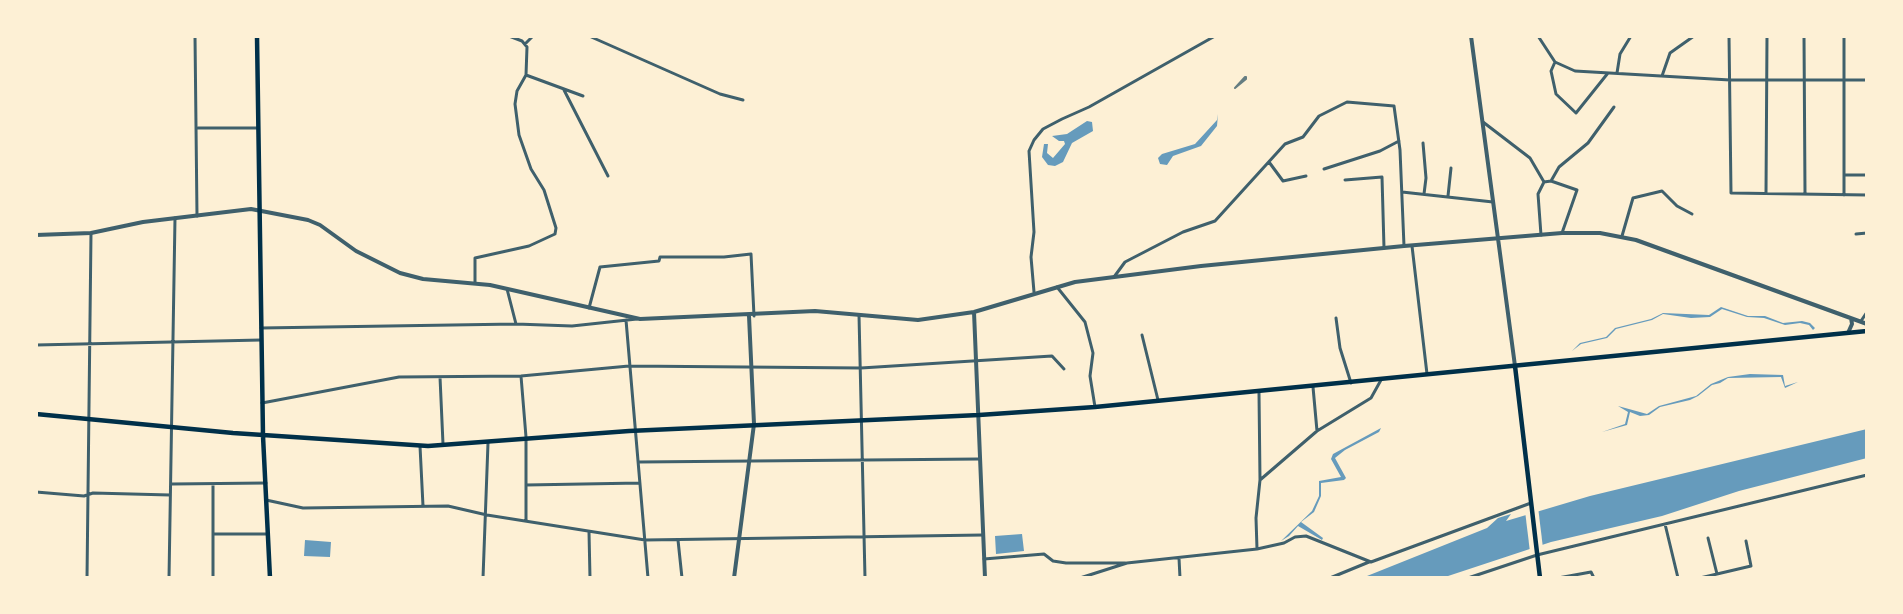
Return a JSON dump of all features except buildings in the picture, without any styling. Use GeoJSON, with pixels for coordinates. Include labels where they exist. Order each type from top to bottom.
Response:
{"type":"FeatureCollection","features":[{"type":"Feature","properties":{"kind":"main road"},"geometry":{"type":"LineString","coordinates":[[257,36],[262,403],[270,578]]}},
{"type":"Feature","properties":{"kind":"main road"},"geometry":{"type":"LineString","coordinates":[[36,414],[263,436],[420,446],[635,430],[979,415],[1095,407],[1259,393],[1867,331]]}},
{"type":"Feature","properties":{"kind":"main road"},"geometry":{"type":"LineString","coordinates":[[1515,366],[1540,578]]}},
{"type":"Feature","properties":{"kind":"street"},"geometry":{"type":"LineString","coordinates":[[195,36],[198,129],[197,216]]}},
{"type":"Feature","properties":{"kind":"street"},"geometry":{"type":"LineString","coordinates":[[475,282],[475,258],[529,246],[555,234],[556,228],[544,190],[531,169],[519,135],[515,104],[517,92],[526,75],[527,47],[509,36]]}},
{"type":"Feature","properties":{"kind":"street"},"geometry":{"type":"LineString","coordinates":[[525,44],[533,36]]}},
{"type":"Feature","properties":{"kind":"street"},"geometry":{"type":"LineString","coordinates":[[590,36],[720,94],[743,100]]}},
{"type":"Feature","properties":{"kind":"street"},"geometry":{"type":"LineString","coordinates":[[1034,292],[1031,257],[1034,232],[1029,151],[1034,140],[1043,129],[1215,36]]}},
{"type":"Feature","properties":{"kind":"street"},"geometry":{"type":"LineString","coordinates":[[1471,36],[1515,366]]}},
{"type":"Feature","properties":{"kind":"street"},"geometry":{"type":"LineString","coordinates":[[1538,36],[1555,62],[1575,71],[1730,80],[1867,80]]}},
{"type":"Feature","properties":{"kind":"street"},"geometry":{"type":"LineString","coordinates":[[1617,74],[1620,54],[1631,36]]}},
{"type":"Feature","properties":{"kind":"street"},"geometry":{"type":"LineString","coordinates":[[1662,76],[1670,53],[1694,36]]}},
{"type":"Feature","properties":{"kind":"street"},"geometry":{"type":"LineString","coordinates":[[1729,36],[1731,193],[1867,195]]}},
{"type":"Feature","properties":{"kind":"street"},"geometry":{"type":"LineString","coordinates":[[1766,193],[1767,36]]}},
{"type":"Feature","properties":{"kind":"street"},"geometry":{"type":"LineString","coordinates":[[1804,36],[1805,194]]}},
{"type":"Feature","properties":{"kind":"street"},"geometry":{"type":"LineString","coordinates":[[1844,36],[1844,195]]}},
{"type":"Feature","properties":{"kind":"street"},"geometry":{"type":"LineString","coordinates":[[1555,62],[1551,71],[1556,94],[1576,112],[1608,73]]}},
{"type":"Feature","properties":{"kind":"street"},"geometry":{"type":"LineString","coordinates":[[526,75],[583,96]]}},
{"type":"Feature","properties":{"kind":"street"},"geometry":{"type":"LineString","coordinates":[[563,89],[608,176]]}},
{"type":"Feature","properties":{"kind":"street"},"geometry":{"type":"LineString","coordinates":[[1114,277],[1125,262],[1183,232],[1215,221],[1285,144],[1303,137],[1319,116],[1347,102],[1394,106],[1399,141],[1404,246]]}},
{"type":"Feature","properties":{"kind":"street"},"geometry":{"type":"LineString","coordinates":[[1551,181],[1559,167],[1588,143],[1614,106]]}},
{"type":"Feature","properties":{"kind":"street"},"geometry":{"type":"LineString","coordinates":[[1483,122],[1530,158],[1544,182]]}},
{"type":"Feature","properties":{"kind":"street"},"geometry":{"type":"LineString","coordinates":[[198,129],[258,128]]}},
{"type":"Feature","properties":{"kind":"street"},"geometry":{"type":"LineString","coordinates":[[1324,169],[1380,151],[1399,141]]}},
{"type":"Feature","properties":{"kind":"street"},"geometry":{"type":"LineString","coordinates":[[1423,143],[1426,178],[1424,194]]}},
{"type":"Feature","properties":{"kind":"street"},"geometry":{"type":"LineString","coordinates":[[1269,162],[1283,181],[1306,176]]}},
{"type":"Feature","properties":{"kind":"street"},"geometry":{"type":"LineString","coordinates":[[1448,197],[1451,168]]}},
{"type":"Feature","properties":{"kind":"street"},"geometry":{"type":"LineString","coordinates":[[1844,175],[1867,175]]}},
{"type":"Feature","properties":{"kind":"street"},"geometry":{"type":"LineString","coordinates":[[1345,180],[1382,177],[1384,248]]}},
{"type":"Feature","properties":{"kind":"street"},"geometry":{"type":"LineString","coordinates":[[1544,182],[1551,181],[1577,190],[1562,233]]}},
{"type":"Feature","properties":{"kind":"street"},"geometry":{"type":"LineString","coordinates":[[1541,235],[1538,194],[1544,182]]}},
{"type":"Feature","properties":{"kind":"street"},"geometry":{"type":"LineString","coordinates":[[1622,236],[1633,198],[1662,191],[1677,206],[1692,214]]}},
{"type":"Feature","properties":{"kind":"street"},"geometry":{"type":"LineString","coordinates":[[1402,192],[1494,202]]}},
{"type":"Feature","properties":{"kind":"street"},"geometry":{"type":"LineString","coordinates":[[36,235],[91,233],[175,218],[259,210],[320,225],[356,251],[400,273],[423,279],[475,282],[640,319]]}},
{"type":"Feature","properties":{"kind":"street"},"geometry":{"type":"LineString","coordinates":[[169,578],[175,218]]}},
{"type":"Feature","properties":{"kind":"street"},"geometry":{"type":"LineString","coordinates":[[87,578],[91,233]]}},
{"type":"Feature","properties":{"kind":"street"},"geometry":{"type":"LineString","coordinates":[[261,328],[516,324],[572,326],[640,319],[752,316],[814,311],[918,320],[974,312],[1056,286],[1114,277],[1404,246],[1562,233],[1622,236],[1867,324]]}},
{"type":"Feature","properties":{"kind":"street"},"geometry":{"type":"LineString","coordinates":[[1856,234],[1867,233]]}},
{"type":"Feature","properties":{"kind":"street"},"geometry":{"type":"LineString","coordinates":[[1412,246],[1427,375]]}},
{"type":"Feature","properties":{"kind":"street"},"geometry":{"type":"LineString","coordinates":[[589,309],[600,267],[659,261],[660,257],[724,257],[751,254],[754,424],[734,578]]}},
{"type":"Feature","properties":{"kind":"street"},"geometry":{"type":"LineString","coordinates":[[1056,286],[1085,322],[1093,353],[1090,376],[1095,407]]}},
{"type":"Feature","properties":{"kind":"street"},"geometry":{"type":"LineString","coordinates":[[507,289],[516,324]]}},
{"type":"Feature","properties":{"kind":"street"},"geometry":{"type":"LineString","coordinates":[[974,312],[985,578]]}},
{"type":"Feature","properties":{"kind":"street"},"geometry":{"type":"LineString","coordinates":[[1861,321],[1867,312]]}},
{"type":"Feature","properties":{"kind":"street"},"geometry":{"type":"LineString","coordinates":[[859,315],[865,578]]}},
{"type":"Feature","properties":{"kind":"street"},"geometry":{"type":"LineString","coordinates":[[1848,333],[1852,324],[1851,317]]}},
{"type":"Feature","properties":{"kind":"street"},"geometry":{"type":"LineString","coordinates":[[1336,318],[1340,348],[1351,383]]}},
{"type":"Feature","properties":{"kind":"street"},"geometry":{"type":"LineString","coordinates":[[626,320],[648,578]]}},
{"type":"Feature","properties":{"kind":"street"},"geometry":{"type":"LineString","coordinates":[[1142,335],[1158,401]]}},
{"type":"Feature","properties":{"kind":"street"},"geometry":{"type":"LineString","coordinates":[[36,345],[261,340]]}},
{"type":"Feature","properties":{"kind":"street"},"geometry":{"type":"LineString","coordinates":[[262,403],[399,377],[521,376],[629,366],[752,369],[861,368],[1052,356],[1064,369]]}},
{"type":"Feature","properties":{"kind":"street"},"geometry":{"type":"LineString","coordinates":[[521,376],[526,437],[526,521]]}},
{"type":"Feature","properties":{"kind":"street"},"geometry":{"type":"LineString","coordinates":[[440,377],[443,444]]}},
{"type":"Feature","properties":{"kind":"street"},"geometry":{"type":"LineString","coordinates":[[1260,480],[1317,431],[1371,398],[1381,380]]}},
{"type":"Feature","properties":{"kind":"street"},"geometry":{"type":"LineString","coordinates":[[1313,387],[1317,431]]}},
{"type":"Feature","properties":{"kind":"street"},"geometry":{"type":"LineString","coordinates":[[1257,549],[1256,518],[1260,480],[1259,393]]}},
{"type":"Feature","properties":{"kind":"street"},"geometry":{"type":"LineString","coordinates":[[483,578],[488,441]]}},
{"type":"Feature","properties":{"kind":"street"},"geometry":{"type":"LineString","coordinates":[[420,446],[423,506]]}},
{"type":"Feature","properties":{"kind":"street"},"geometry":{"type":"LineString","coordinates":[[639,462],[980,459]]}},
{"type":"Feature","properties":{"kind":"street"},"geometry":{"type":"LineString","coordinates":[[1468,578],[1537,555],[1867,475]]}},
{"type":"Feature","properties":{"kind":"street"},"geometry":{"type":"LineString","coordinates":[[213,483],[213,578]]}},
{"type":"Feature","properties":{"kind":"street"},"geometry":{"type":"LineString","coordinates":[[171,484],[266,483]]}},
{"type":"Feature","properties":{"kind":"street"},"geometry":{"type":"LineString","coordinates":[[526,485],[640,483]]}},
{"type":"Feature","properties":{"kind":"street"},"geometry":{"type":"LineString","coordinates":[[36,492],[88,495],[170,495]]}},
{"type":"Feature","properties":{"kind":"street"},"geometry":{"type":"LineString","coordinates":[[266,500],[303,508],[448,506],[487,515],[645,540],[983,535]]}},
{"type":"Feature","properties":{"kind":"street"},"geometry":{"type":"LineString","coordinates":[[1330,578],[1532,506]]}},
{"type":"Feature","properties":{"kind":"street"},"geometry":{"type":"LineString","coordinates":[[1665,524],[1678,578]]}},
{"type":"Feature","properties":{"kind":"street"},"geometry":{"type":"LineString","coordinates":[[589,532],[590,578]]}},
{"type":"Feature","properties":{"kind":"street"},"geometry":{"type":"LineString","coordinates":[[213,534],[268,534]]}},
{"type":"Feature","properties":{"kind":"street"},"geometry":{"type":"LineString","coordinates":[[984,559],[1044,554],[1053,561],[1066,563],[1126,563],[1257,549],[1284,543],[1295,537],[1306,536],[1371,562]]}},
{"type":"Feature","properties":{"kind":"street"},"geometry":{"type":"LineString","coordinates":[[1708,538],[1717,574]]}},
{"type":"Feature","properties":{"kind":"street"},"geometry":{"type":"LineString","coordinates":[[678,540],[682,578]]}},
{"type":"Feature","properties":{"kind":"street"},"geometry":{"type":"LineString","coordinates":[[1700,578],[1751,566],[1746,541]]}},
{"type":"Feature","properties":{"kind":"street"},"geometry":{"type":"LineString","coordinates":[[1179,558],[1180,578]]}},
{"type":"Feature","properties":{"kind":"street"},"geometry":{"type":"LineString","coordinates":[[1080,578],[1126,563]]}},
{"type":"Feature","properties":{"kind":"street"},"geometry":{"type":"LineString","coordinates":[[1558,578],[1591,572],[1594,578]]}},
{"type":"Feature","properties":{"kind":"water"},"geometry":{"type":"Polygon","coordinates":[[[1218,114],[1217,126],[1201,146],[1173,156],[1167,165],[1160,164],[1158,158],[1162,154],[1195,144],[1217,120],[1218,114]]]}},
{"type":"Feature","properties":{"kind":"water"},"geometry":{"type":"Polygon","coordinates":[[[1087,121],[1092,122],[1093,131],[1072,143],[1063,162],[1055,166],[1048,165],[1042,157],[1044,144],[1048,144],[1047,153],[1053,158],[1065,144],[1064,141],[1059,141],[1052,136],[1067,134],[1087,121]]]}},
{"type":"Feature","properties":{"kind":"water"},"geometry":{"type":"Polygon","coordinates":[[[1721,307],[1748,316],[1765,316],[1783,323],[1802,321],[1810,323],[1815,328],[1813,330],[1809,325],[1800,323],[1785,325],[1764,318],[1747,317],[1722,309],[1710,317],[1691,318],[1663,314],[1652,320],[1616,329],[1607,338],[1581,344],[1572,351],[1580,343],[1606,337],[1615,328],[1651,319],[1663,313],[1709,315],[1721,307]]]}},
{"type":"Feature","properties":{"kind":"water"},"geometry":{"type":"Polygon","coordinates":[[[1750,374],[1783,375],[1785,386],[1798,382],[1785,388],[1781,377],[1728,378],[1712,385],[1698,396],[1690,400],[1660,407],[1649,415],[1640,416],[1630,412],[1627,425],[1602,432],[1625,424],[1628,412],[1618,406],[1647,414],[1659,406],[1696,396],[1711,384],[1728,377],[1750,374]]]}},
{"type":"Feature","properties":{"kind":"water"},"geometry":{"type":"Polygon","coordinates":[[[1381,428],[1379,432],[1345,450],[1335,458],[1346,478],[1344,480],[1321,483],[1321,496],[1314,512],[1301,522],[1323,538],[1322,540],[1298,526],[1281,541],[1312,511],[1319,496],[1319,481],[1341,477],[1331,459],[1333,454],[1381,428]]]}},
{"type":"Feature","properties":{"kind":"water"},"geometry":{"type":"Polygon","coordinates":[[[1867,429],[1867,458],[1739,491],[1662,516],[1551,542],[1442,578],[1362,578],[1487,528],[1498,518],[1511,514],[1506,521],[1590,496],[1867,429]]]}},
{"type":"Feature","properties":{"kind":"water"},"geometry":{"type":"Polygon","coordinates":[[[1022,534],[1024,551],[996,554],[995,536],[1022,534]]]}},
{"type":"Feature","properties":{"kind":"water"},"geometry":{"type":"Polygon","coordinates":[[[305,540],[331,542],[330,557],[304,556],[305,540]]]}},
{"type":"Feature","properties":{"kind":"pier"},"geometry":{"type":"Polygon","coordinates":[[[1538,507],[1543,548],[1530,552],[1525,511],[1538,507]]]}},
{"type":"Feature","properties":{"kind":"railway"},"geometry":{"type":"LineString","coordinates":[[1245,77],[1246,77],[1246,79],[1235,88],[1245,77]]}}]}
